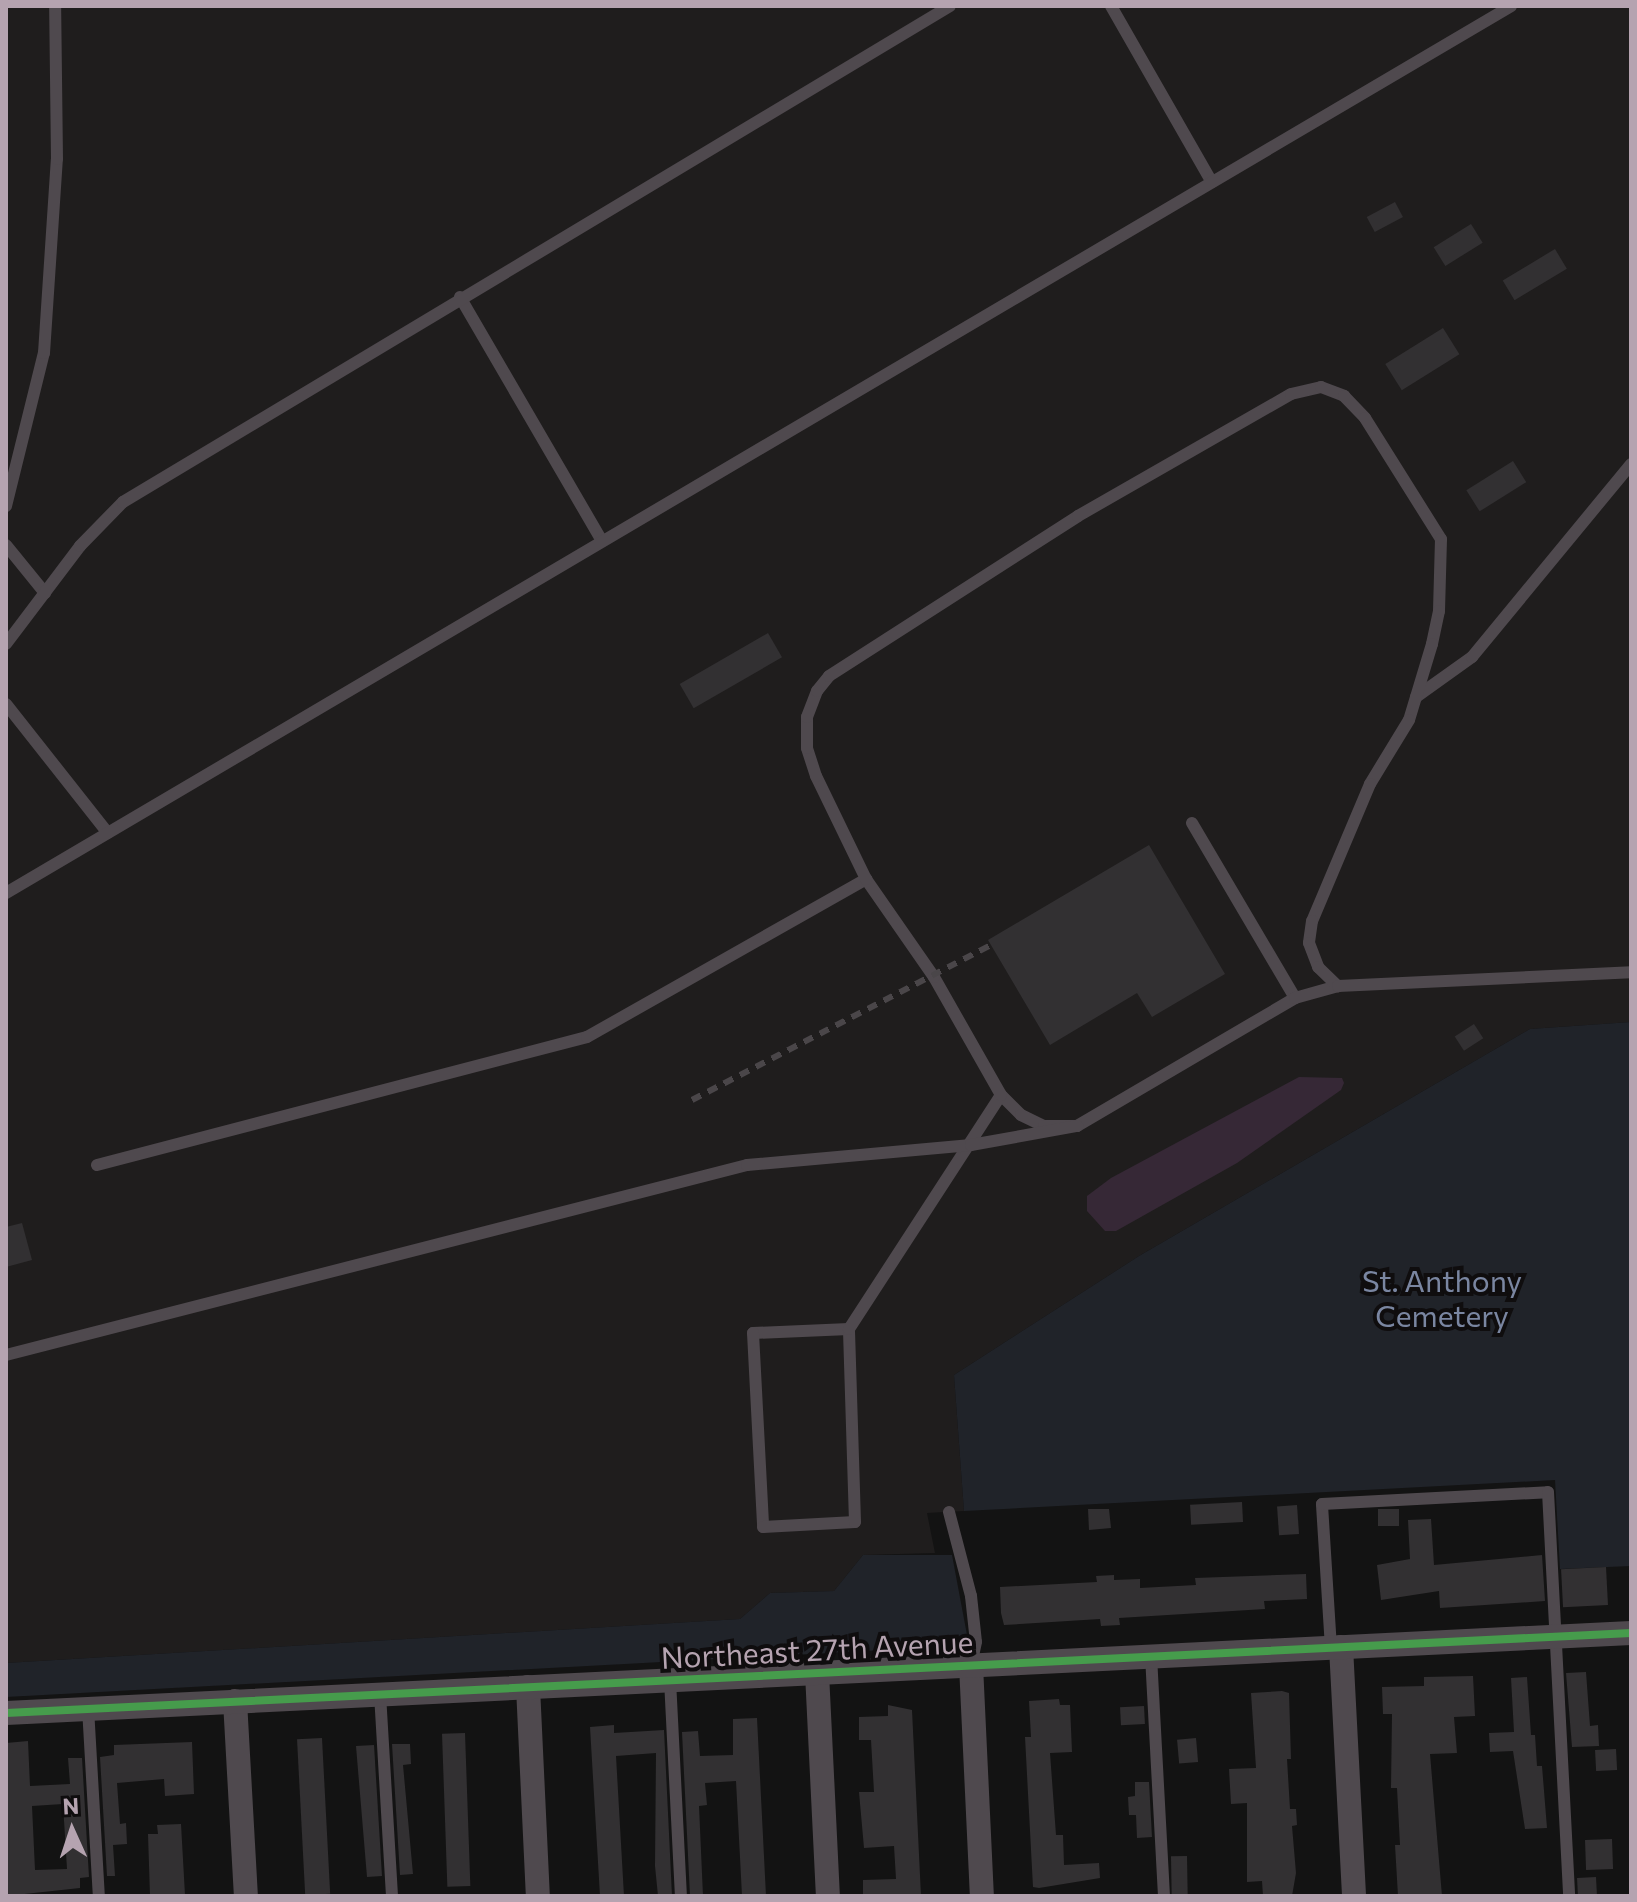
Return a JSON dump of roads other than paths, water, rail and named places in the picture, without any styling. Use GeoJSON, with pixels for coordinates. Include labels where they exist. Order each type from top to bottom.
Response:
{"type":"FeatureCollection","features":[{"type":"Feature","properties":{"kind":"street","name":"Northeast 27th Avenue"},"geometry":{"type":"LineString","coordinates":[[6,1713],[1631,1633]]}},
{"type":"Feature","properties":{"kind":"street"},"geometry":{"type":"LineString","coordinates":[[1336,1648],[1354,1896]]}},
{"type":"Feature","properties":{"kind":"street"},"geometry":{"type":"LineString","coordinates":[[971,1665],[982,1896]]}},
{"type":"Feature","properties":{"kind":"street"},"geometry":{"type":"LineString","coordinates":[[817,1673],[828,1896]]}},
{"type":"Feature","properties":{"kind":"street"},"geometry":{"type":"LineString","coordinates":[[528,1687],[538,1896]]}},
{"type":"Feature","properties":{"kind":"street"},"geometry":{"type":"LineString","coordinates":[[235,1701],[246,1896]]}},
{"type":"Feature","properties":{"kind":"lane"},"geometry":{"type":"LineString","coordinates":[[6,506],[37,392],[48,311],[57,159],[55,6]]}},
{"type":"Feature","properties":{"kind":"lane"},"geometry":{"type":"LineString","coordinates":[[6,644],[123,502],[460,297],[950,6]]}},
{"type":"Feature","properties":{"kind":"lane"},"geometry":{"type":"LineString","coordinates":[[1111,6],[1212,182]]}},
{"type":"Feature","properties":{"kind":"lane"},"geometry":{"type":"LineString","coordinates":[[6,893],[1511,6]]}},
{"type":"Feature","properties":{"kind":"lane"},"geometry":{"type":"LineString","coordinates":[[460,297],[602,541]]}},
{"type":"Feature","properties":{"kind":"lane"},"geometry":{"type":"LineString","coordinates":[[1077,1126],[1044,1126],[1021,1115],[1001,1095],[934,977],[866,879],[807,748],[807,717],[829,676],[1078,516],[1291,394],[1321,387],[1344,396],[1365,418],[1441,539],[1439,611],[1409,720],[1370,784],[1308,932],[1318,967],[1338,986]]}},
{"type":"Feature","properties":{"kind":"lane"},"geometry":{"type":"LineString","coordinates":[[1416,697],[1472,657],[1631,464]]}},
{"type":"Feature","properties":{"kind":"lane"},"geometry":{"type":"LineString","coordinates":[[6,545],[45,593]]}},
{"type":"Feature","properties":{"kind":"lane"},"geometry":{"type":"LineString","coordinates":[[6,704],[108,833]]}},
{"type":"Feature","properties":{"kind":"lane"},"geometry":{"type":"LineString","coordinates":[[1192,823],[1295,998]]}},
{"type":"Feature","properties":{"kind":"lane"},"geometry":{"type":"LineString","coordinates":[[97,1165],[587,1037],[866,879]]}},
{"type":"Feature","properties":{"kind":"lane"},"geometry":{"type":"LineString","coordinates":[[6,1355],[705,1174],[788,1160],[971,1145],[1077,1126],[1295,998],[1338,986],[1631,972]]}},
{"type":"Feature","properties":{"kind":"lane"},"geometry":{"type":"LineString","coordinates":[[849,1329],[753,1333],[763,1527],[855,1522],[849,1329],[884,1282],[915,1222],[971,1145],[1001,1095]]}},
{"type":"Feature","properties":{"kind":"lane"},"geometry":{"type":"LineString","coordinates":[[1336,1648],[1322,1504],[1548,1492],[1569,1896]]}},
{"type":"Feature","properties":{"kind":"lane"},"geometry":{"type":"LineString","coordinates":[[949,1512],[971,1596],[976,1642],[971,1665]]}},
{"type":"Feature","properties":{"kind":"lane"},"geometry":{"type":"LineString","coordinates":[[1151,1656],[1164,1896]]}},
{"type":"Feature","properties":{"kind":"lane"},"geometry":{"type":"LineString","coordinates":[[670,1680],[681,1896]]}},
{"type":"Feature","properties":{"kind":"lane"},"geometry":{"type":"LineString","coordinates":[[380,1694],[392,1896]]}},
{"type":"Feature","properties":{"kind":"lane"},"geometry":{"type":"LineString","coordinates":[[88,1708],[99,1896]]}},
{"type":"Feature","properties":{"kind":"railway"},"geometry":{"type":"LineString","coordinates":[[692,1100],[991,945]]}},
{"type":"Feature","properties":{"kind":"park label","name":"St. Anthony Cemetery"},"geometry":{"type":"Point","coordinates":[1442,1297]}}]}
